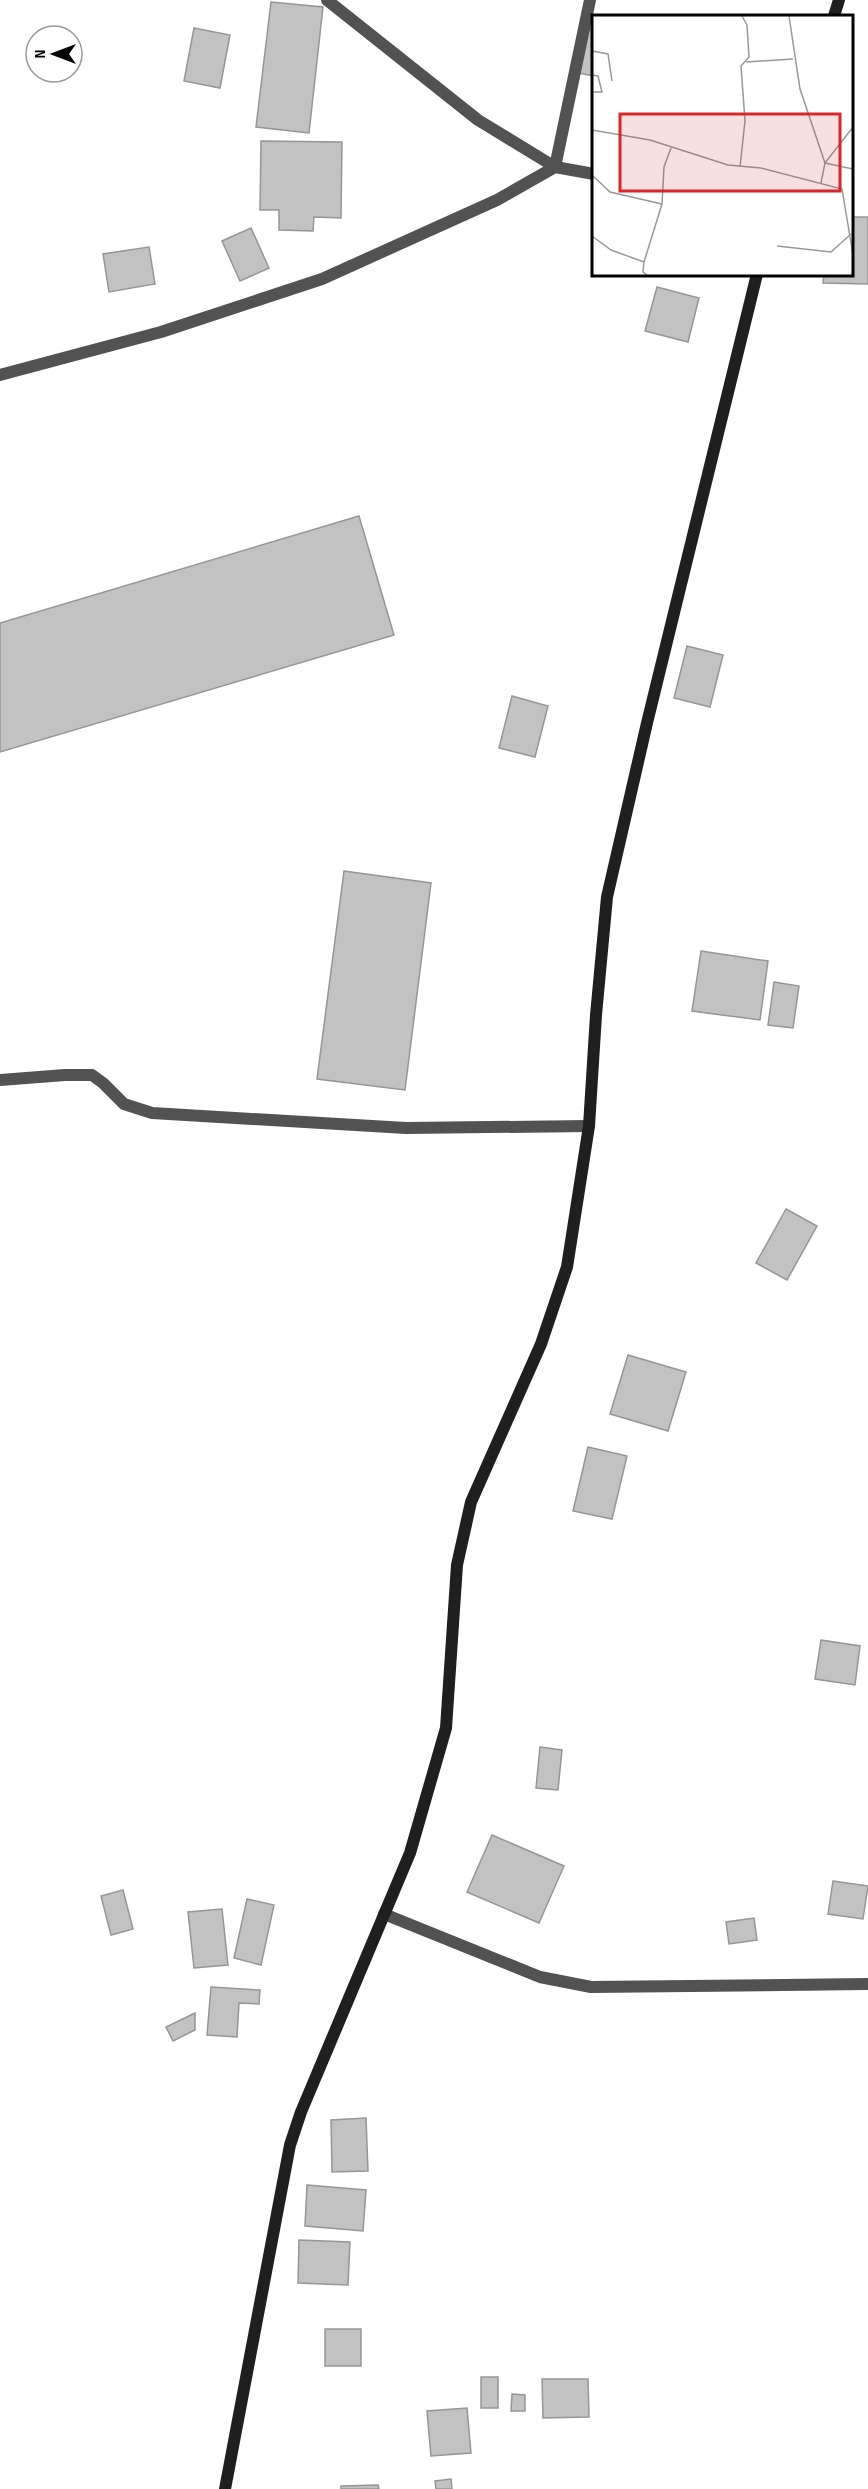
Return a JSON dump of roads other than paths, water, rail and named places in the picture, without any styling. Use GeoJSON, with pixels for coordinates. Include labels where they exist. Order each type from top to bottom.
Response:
{"type":"FeatureCollection","features":[{"type":"Feature","properties":{"kind":"street"},"geometry":{"type":"LineString","coordinates":[[327,0],[478,120],[555,168],[592,174]]}},
{"type":"Feature","properties":{"kind":"street"},"geometry":{"type":"LineString","coordinates":[[0,375],[161,332],[322,279],[497,200],[555,168],[590,0]]}},
{"type":"Feature","properties":{"kind":"street"},"geometry":{"type":"LineString","coordinates":[[834,15],[839,0]]}},
{"type":"Feature","properties":{"kind":"street"},"geometry":{"type":"LineString","coordinates":[[225,2489],[290,2145],[301,2112],[410,1853],[446,1728],[458,1565],[471,1502],[541,1344],[567,1267],[590,1126],[596,1015],[607,897],[658,677],[757,276]]}},
{"type":"Feature","properties":{"kind":"street"},"geometry":{"type":"LineString","coordinates":[[0,1080],[92,1075],[124,1104],[152,1113],[406,1128],[590,1126]]}},
{"type":"Feature","properties":{"kind":"street"},"geometry":{"type":"LineString","coordinates":[[384,1914],[540,1977],[591,1987],[868,1984]]}}]}
